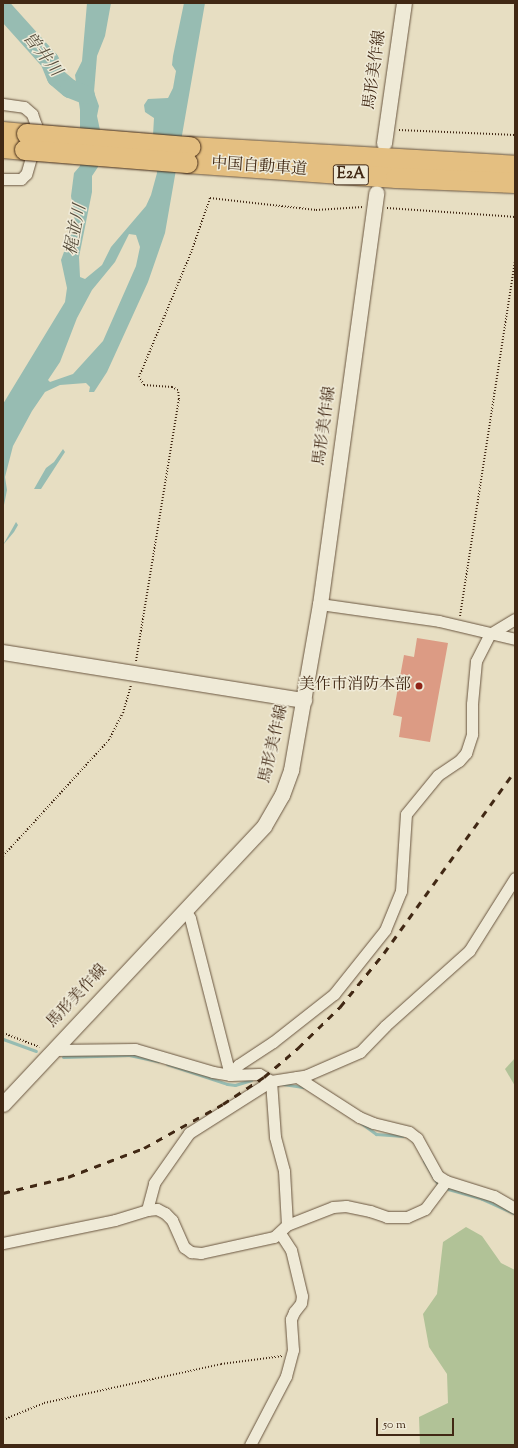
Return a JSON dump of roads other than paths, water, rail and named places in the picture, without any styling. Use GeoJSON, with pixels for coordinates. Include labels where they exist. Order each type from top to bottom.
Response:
{"type":"FeatureCollection","features":[{"type":"Feature","properties":{"kind":"highway","name":"中国自動車道"},"geometry":{"type":"LineString","coordinates":[[3,132],[26,142],[188,155],[396,178],[515,183]]}},
{"type":"Feature","properties":{"kind":"highway","name":"中国自動車道"},"geometry":{"type":"LineString","coordinates":[[3,148],[26,142]]}},
{"type":"Feature","properties":{"kind":"highway","name":"中国自動車道"},"geometry":{"type":"LineString","coordinates":[[188,155],[515,166]]}},
{"type":"Feature","properties":{"kind":"main road","name":"馬形美作線"},"geometry":{"type":"LineString","coordinates":[[385,136],[404,3]]}},
{"type":"Feature","properties":{"kind":"main road","name":"馬形美作線"},"geometry":{"type":"LineString","coordinates":[[3,1104],[264,826],[282,795],[291,770],[320,604],[375,200]]}},
{"type":"Feature","properties":{"kind":"main road"},"geometry":{"type":"LineString","coordinates":[[3,652],[304,700]]}},
{"type":"Feature","properties":{"kind":"street"},"geometry":{"type":"LineString","coordinates":[[3,104],[24,107],[32,114],[36,125],[36,140],[26,174],[21,179],[3,179]]}},
{"type":"Feature","properties":{"kind":"street"},"geometry":{"type":"LineString","coordinates":[[320,604],[458,625],[515,639]]}},
{"type":"Feature","properties":{"kind":"street"},"geometry":{"type":"LineString","coordinates":[[230,1075],[238,1065],[273,1042],[334,994],[385,930],[401,892],[406,814],[438,775],[459,761],[466,753],[472,734],[472,704],[476,661],[490,634],[515,619]]}},
{"type":"Feature","properties":{"kind":"street"},"geometry":{"type":"LineString","coordinates":[[147,1210],[156,1178],[190,1133],[271,1081],[297,1077],[353,1055],[368,1045],[384,1026],[469,951],[515,878]]}},
{"type":"Feature","properties":{"kind":"street"},"geometry":{"type":"LineString","coordinates":[[185,910],[190,918],[230,1075]]}},
{"type":"Feature","properties":{"kind":"street"},"geometry":{"type":"LineString","coordinates":[[54,1050],[135,1049],[230,1075],[259,1074],[271,1081]]}},
{"type":"Feature","properties":{"kind":"street"},"geometry":{"type":"LineString","coordinates":[[297,1077],[359,1116],[373,1123],[409,1132],[417,1138],[438,1176],[446,1182],[494,1196],[515,1208]]}},
{"type":"Feature","properties":{"kind":"street"},"geometry":{"type":"LineString","coordinates":[[250,1445],[274,1403],[292,1356],[291,1319],[301,1303],[302,1296],[292,1250],[283,1229],[284,1171],[275,1137],[271,1081]]}},
{"type":"Feature","properties":{"kind":"street"},"geometry":{"type":"LineString","coordinates":[[3,1243],[115,1220],[147,1210],[157,1209],[166,1213],[172,1220],[184,1248],[191,1252],[202,1253],[283,1229],[333,1207],[370,1211],[387,1218],[407,1217],[425,1209],[446,1182]]}},
{"type":"Feature","properties":{"kind":"water","name":"梶並川"},"geometry":{"type":"Polygon","coordinates":[[[87,3],[111,3],[105,36],[97,56],[94,92],[99,106],[97,116],[100,130],[98,167],[92,176],[92,192],[79,257],[80,277],[85,279],[102,265],[111,247],[146,206],[151,195],[157,173],[153,135],[154,118],[145,112],[144,105],[148,99],[168,98],[173,88],[176,71],[172,65],[173,56],[184,3],[205,3],[165,233],[148,282],[107,372],[94,392],[89,392],[90,387],[86,383],[60,385],[45,392],[32,411],[13,446],[5,477],[7,490],[3,510],[3,404],[65,302],[67,288],[61,260],[75,222],[71,196],[74,173],[80,166],[80,110],[75,75],[82,61],[87,3]],[[129,234],[115,262],[92,290],[77,318],[60,362],[48,380],[50,382],[73,374],[103,341],[136,266],[140,247],[136,235],[129,234]]]}},
{"type":"Feature","properties":{"kind":"water"},"geometry":{"type":"Polygon","coordinates":[[[63,449],[65,452],[41,489],[34,489],[46,468],[54,462],[63,449]]]}},
{"type":"Feature","properties":{"kind":"water"},"geometry":{"type":"Polygon","coordinates":[[[16,522],[18,525],[3,545],[16,522]]]}},
{"type":"Feature","properties":{"kind":"waterway","name":"曽井川"},"geometry":{"type":"LineString","coordinates":[[3,9],[49,60],[56,77],[69,88],[85,94]]}},
{"type":"Feature","properties":{"kind":"waterway"},"geometry":{"type":"LineString","coordinates":[[3,1039],[36,1051]]}},
{"type":"Feature","properties":{"kind":"waterway"},"geometry":{"type":"LineString","coordinates":[[63,1057],[129,1055],[158,1061]]}},
{"type":"Feature","properties":{"kind":"waterway"},"geometry":{"type":"LineString","coordinates":[[167,1064],[227,1084],[235,1085],[251,1080]]}},
{"type":"Feature","properties":{"kind":"waterway"},"geometry":{"type":"LineString","coordinates":[[283,1084],[303,1087]]}},
{"type":"Feature","properties":{"kind":"waterway"},"geometry":{"type":"LineString","coordinates":[[361,1123],[376,1134],[403,1136]]}},
{"type":"Feature","properties":{"kind":"waterway"},"geometry":{"type":"LineString","coordinates":[[424,1161],[437,1183]]}},
{"type":"Feature","properties":{"kind":"waterway"},"geometry":{"type":"LineString","coordinates":[[448,1189],[482,1199],[515,1214]]}},
{"type":"Feature","properties":{"kind":"railway"},"geometry":{"type":"LineString","coordinates":[[3,1193],[68,1177],[144,1148],[223,1104],[264,1077],[298,1048],[340,1007],[384,953],[515,771]]}},
{"type":"Feature","properties":{"kind":"place","name":"美作市消防本部"},"geometry":{"type":"Point","coordinates":[419,686]}}]}
